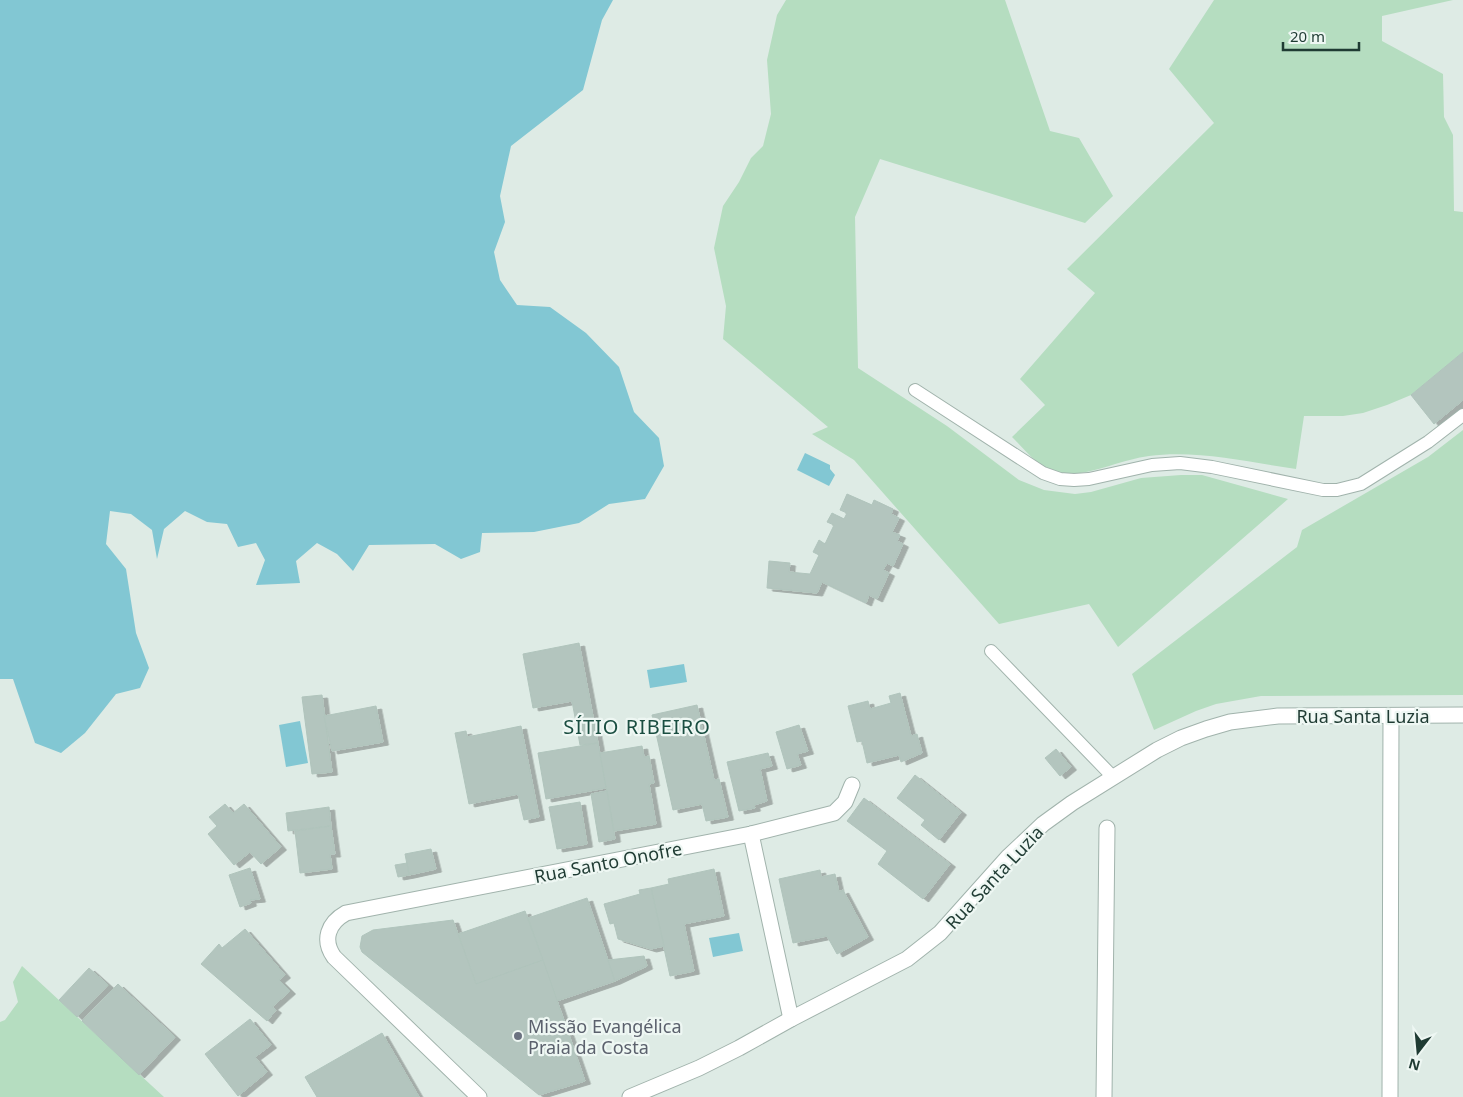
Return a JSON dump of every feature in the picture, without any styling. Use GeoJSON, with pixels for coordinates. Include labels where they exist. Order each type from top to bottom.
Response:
{"type":"FeatureCollection","features":[{"type":"Feature","properties":{"kind":"street","name":"Rua Santa Luzia"},"geometry":{"type":"LineString","coordinates":[[630,1097],[739,1048],[791,1019],[890,969],[922,948],[940,933],[1024,839],[1058,812],[1157,750],[1181,738],[1230,722],[1278,716],[1463,715]]}},
{"type":"Feature","properties":{"kind":"street"},"geometry":{"type":"LineString","coordinates":[[1390,716],[1390,1097]]}},
{"type":"Feature","properties":{"kind":"street","name":"Rua Santo Onofre"},"geometry":{"type":"LineString","coordinates":[[479,1097],[334,957],[329,950],[328,933],[331,924],[338,918],[346,913],[751,834],[834,813],[845,802],[852,785]]}},
{"type":"Feature","properties":{"kind":"street"},"geometry":{"type":"LineString","coordinates":[[1104,1097],[1107,828]]}},
{"type":"Feature","properties":{"kind":"street"},"geometry":{"type":"LineString","coordinates":[[751,834],[791,1019]]}},
{"type":"Feature","properties":{"kind":"lane"},"geometry":{"type":"LineString","coordinates":[[915,390],[1042,473],[1074,480],[1089,479],[1152,465],[1180,463],[1212,467],[1323,490],[1343,489],[1361,484],[1428,442],[1463,415]]}},
{"type":"Feature","properties":{"kind":"lane"},"geometry":{"type":"LineString","coordinates":[[991,651],[1113,777]]}},
{"type":"Feature","properties":{"kind":"green space"},"geometry":{"type":"Polygon","coordinates":[[[786,0],[1005,0],[1050,131],[1079,138],[1113,196],[1085,223],[880,159],[855,217],[858,368],[947,426],[1019,480],[1044,490],[1075,494],[1091,492],[1141,478],[1202,475],[1288,499],[1118,647],[1089,604],[999,624],[854,460],[812,434],[828,427],[723,339],[726,306],[714,248],[723,206],[739,182],[751,158],[763,146],[771,114],[767,60],[777,15],[786,0]]]}},
{"type":"Feature","properties":{"kind":"green space"},"geometry":{"type":"Polygon","coordinates":[[[1214,0],[1453,0],[1382,16],[1382,41],[1443,74],[1444,117],[1453,135],[1454,211],[1463,212],[1463,352],[1411,395],[1387,405],[1363,413],[1343,416],[1304,416],[1296,469],[1204,456],[1167,455],[1138,458],[1081,473],[1070,474],[1052,471],[1033,459],[1012,437],[1045,405],[1020,379],[1095,293],[1067,269],[1214,123],[1169,69],[1214,0]]]}},
{"type":"Feature","properties":{"kind":"green space"},"geometry":{"type":"Polygon","coordinates":[[[1463,430],[1463,695],[1261,696],[1216,704],[1154,730],[1132,674],[1297,547],[1302,530],[1428,457],[1463,430]]]}},
{"type":"Feature","properties":{"kind":"green space"},"geometry":{"type":"Polygon","coordinates":[[[22,966],[164,1097],[0,1097],[0,1022],[5,1020],[18,1002],[13,982],[22,966]]]}},
{"type":"Feature","properties":{"kind":"water"},"geometry":{"type":"Polygon","coordinates":[[[0,0],[613,0],[602,20],[583,90],[511,146],[500,196],[505,222],[494,252],[500,280],[517,305],[550,307],[586,333],[619,367],[634,412],[659,438],[664,466],[645,499],[609,504],[579,523],[534,532],[482,533],[480,552],[461,559],[435,544],[369,545],[353,571],[337,554],[317,543],[296,561],[300,583],[256,585],[265,560],[256,543],[238,547],[227,524],[207,522],[185,511],[164,529],[157,559],[152,530],[131,514],[110,511],[106,544],[126,569],[136,633],[149,668],[140,688],[116,694],[85,733],[61,753],[35,743],[13,679],[0,679],[0,0]]]}},
{"type":"Feature","properties":{"kind":"water"},"geometry":{"type":"Polygon","coordinates":[[[805,453],[830,465],[830,469],[835,475],[829,486],[797,470],[805,453]]]}},
{"type":"Feature","properties":{"kind":"water"},"geometry":{"type":"Polygon","coordinates":[[[684,664],[687,682],[650,688],[647,670],[684,664]]]}},
{"type":"Feature","properties":{"kind":"water"},"geometry":{"type":"Polygon","coordinates":[[[300,721],[308,763],[286,767],[279,725],[300,721]]]}},
{"type":"Feature","properties":{"kind":"water"},"geometry":{"type":"Polygon","coordinates":[[[739,933],[743,951],[713,957],[709,938],[739,933]]]}},
{"type":"Feature","properties":{"kind":"building"},"geometry":{"type":"Polygon","coordinates":[[[1463,352],[1463,400],[1434,424],[1411,395],[1463,352]]]}},
{"type":"Feature","properties":{"kind":"building"},"geometry":{"type":"Polygon","coordinates":[[[847,494],[872,505],[874,500],[893,509],[891,514],[899,518],[892,532],[900,535],[897,541],[903,544],[893,566],[887,563],[883,570],[889,573],[877,599],[869,595],[866,603],[822,582],[817,593],[767,588],[769,561],[790,563],[789,572],[810,574],[819,555],[813,552],[819,540],[825,544],[834,525],[827,522],[832,513],[844,519],[847,513],[840,510],[847,494]]]}},
{"type":"Feature","properties":{"kind":"building"},"geometry":{"type":"Polygon","coordinates":[[[579,643],[598,743],[580,745],[572,701],[533,708],[523,654],[579,643]]]}},
{"type":"Feature","properties":{"kind":"building"},"geometry":{"type":"Polygon","coordinates":[[[900,693],[911,736],[917,734],[922,753],[901,762],[899,755],[867,763],[862,741],[857,742],[848,706],[868,701],[870,709],[891,703],[889,696],[900,693]]]}},
{"type":"Feature","properties":{"kind":"building"},"geometry":{"type":"Polygon","coordinates":[[[322,695],[332,772],[312,774],[302,697],[322,695]]]}},
{"type":"Feature","properties":{"kind":"building"},"geometry":{"type":"Polygon","coordinates":[[[697,705],[714,780],[719,779],[728,817],[706,821],[702,804],[673,810],[652,715],[697,705]]]}},
{"type":"Feature","properties":{"kind":"building"},"geometry":{"type":"Polygon","coordinates":[[[376,706],[383,742],[332,751],[324,716],[376,706]]]}},
{"type":"Feature","properties":{"kind":"building"},"geometry":{"type":"Polygon","coordinates":[[[799,725],[808,751],[797,754],[801,765],[787,769],[776,732],[799,725]]]}},
{"type":"Feature","properties":{"kind":"building"},"geometry":{"type":"Polygon","coordinates":[[[521,726],[539,817],[524,820],[518,794],[469,804],[455,733],[466,731],[467,737],[521,726]]]}},
{"type":"Feature","properties":{"kind":"building"},"geometry":{"type":"Polygon","coordinates":[[[598,743],[606,788],[546,799],[538,753],[598,743]]]}},
{"type":"Feature","properties":{"kind":"building"},"geometry":{"type":"Polygon","coordinates":[[[642,746],[644,757],[649,756],[654,783],[649,784],[656,824],[614,831],[600,753],[642,746]]]}},
{"type":"Feature","properties":{"kind":"building"},"geometry":{"type":"Polygon","coordinates":[[[1056,749],[1071,767],[1060,776],[1045,758],[1056,749]]]}},
{"type":"Feature","properties":{"kind":"building"},"geometry":{"type":"Polygon","coordinates":[[[768,753],[772,766],[760,769],[767,801],[754,805],[755,808],[739,811],[727,762],[768,753]]]}},
{"type":"Feature","properties":{"kind":"building"},"geometry":{"type":"Polygon","coordinates":[[[915,775],[961,812],[939,840],[921,825],[925,820],[897,798],[915,775]]]}},
{"type":"Feature","properties":{"kind":"building"},"geometry":{"type":"Polygon","coordinates":[[[607,791],[615,839],[599,842],[591,794],[607,791]]]}},
{"type":"Feature","properties":{"kind":"building"},"geometry":{"type":"Polygon","coordinates":[[[864,798],[950,864],[923,899],[878,864],[887,851],[847,821],[864,798]]]}},
{"type":"Feature","properties":{"kind":"building"},"geometry":{"type":"Polygon","coordinates":[[[580,802],[587,844],[557,849],[549,807],[580,802]]]}},
{"type":"Feature","properties":{"kind":"building"},"geometry":{"type":"Polygon","coordinates":[[[225,804],[233,813],[244,804],[281,847],[261,864],[250,852],[234,865],[208,834],[217,826],[209,817],[225,804]]]}},
{"type":"Feature","properties":{"kind":"building"},"geometry":{"type":"Polygon","coordinates":[[[329,807],[331,826],[288,831],[286,813],[329,807]]]}},
{"type":"Feature","properties":{"kind":"building"},"geometry":{"type":"Polygon","coordinates":[[[331,826],[335,854],[330,854],[332,869],[300,873],[295,831],[331,826]]]}},
{"type":"Feature","properties":{"kind":"building"},"geometry":{"type":"Polygon","coordinates":[[[431,849],[436,869],[409,875],[405,854],[431,849]]]}},
{"type":"Feature","properties":{"kind":"building"},"geometry":{"type":"Polygon","coordinates":[[[407,863],[409,875],[398,877],[395,865],[407,863]]]}},
{"type":"Feature","properties":{"kind":"building"},"geometry":{"type":"Polygon","coordinates":[[[250,868],[260,899],[250,900],[251,903],[240,907],[229,875],[250,868]]]}},
{"type":"Feature","properties":{"kind":"building"},"geometry":{"type":"Polygon","coordinates":[[[714,869],[724,916],[684,924],[694,971],[670,976],[651,888],[669,884],[668,879],[714,869]]]}},
{"type":"Feature","properties":{"kind":"building"},"geometry":{"type":"Polygon","coordinates":[[[820,870],[821,877],[835,874],[839,892],[843,890],[868,937],[837,954],[827,936],[793,943],[779,879],[820,870]]]}},
{"type":"Feature","properties":{"kind":"building"},"geometry":{"type":"Polygon","coordinates":[[[651,888],[664,946],[651,949],[618,939],[614,923],[610,924],[604,904],[640,894],[639,890],[651,888]]]}},
{"type":"Feature","properties":{"kind":"building"},"geometry":{"type":"Polygon","coordinates":[[[587,898],[615,981],[557,1001],[528,918],[587,898]]]}},
{"type":"Feature","properties":{"kind":"building"},"geometry":{"type":"Polygon","coordinates":[[[525,911],[543,960],[476,984],[458,934],[525,911]]]}},
{"type":"Feature","properties":{"kind":"building","name":"Missão Evangélica Praia da Costa"},"geometry":{"type":"Polygon","coordinates":[[[453,920],[476,984],[543,960],[585,1081],[539,1095],[362,952],[360,947],[362,936],[373,930],[453,920]]]}},
{"type":"Feature","properties":{"kind":"building"},"geometry":{"type":"Polygon","coordinates":[[[245,929],[285,975],[279,980],[290,991],[272,1007],[276,1010],[267,1021],[201,964],[219,944],[222,948],[245,929]]]}},
{"type":"Feature","properties":{"kind":"building"},"geometry":{"type":"Polygon","coordinates":[[[644,956],[647,966],[615,981],[608,960],[644,956]]]}},
{"type":"Feature","properties":{"kind":"building"},"geometry":{"type":"Polygon","coordinates":[[[89,968],[108,985],[77,1017],[59,1000],[89,968]]]}},
{"type":"Feature","properties":{"kind":"building"},"geometry":{"type":"Polygon","coordinates":[[[118,984],[175,1037],[139,1075],[82,1021],[118,984]]]}},
{"type":"Feature","properties":{"kind":"building"},"geometry":{"type":"Polygon","coordinates":[[[250,1019],[271,1045],[255,1057],[267,1072],[238,1096],[205,1054],[250,1019]]]}},
{"type":"Feature","properties":{"kind":"building"},"geometry":{"type":"Polygon","coordinates":[[[382,1033],[419,1097],[317,1097],[305,1077],[382,1033]]]}},
{"type":"Feature","properties":{"kind":"place","name":"Missão Evangélica Praia da Costa"},"geometry":{"type":"Point","coordinates":[518,1036]}},
{"type":"Feature","properties":{"kind":"district","name":"SÍTIO RIBEIRO"},"geometry":{"type":"Point","coordinates":[637,726]}}]}
